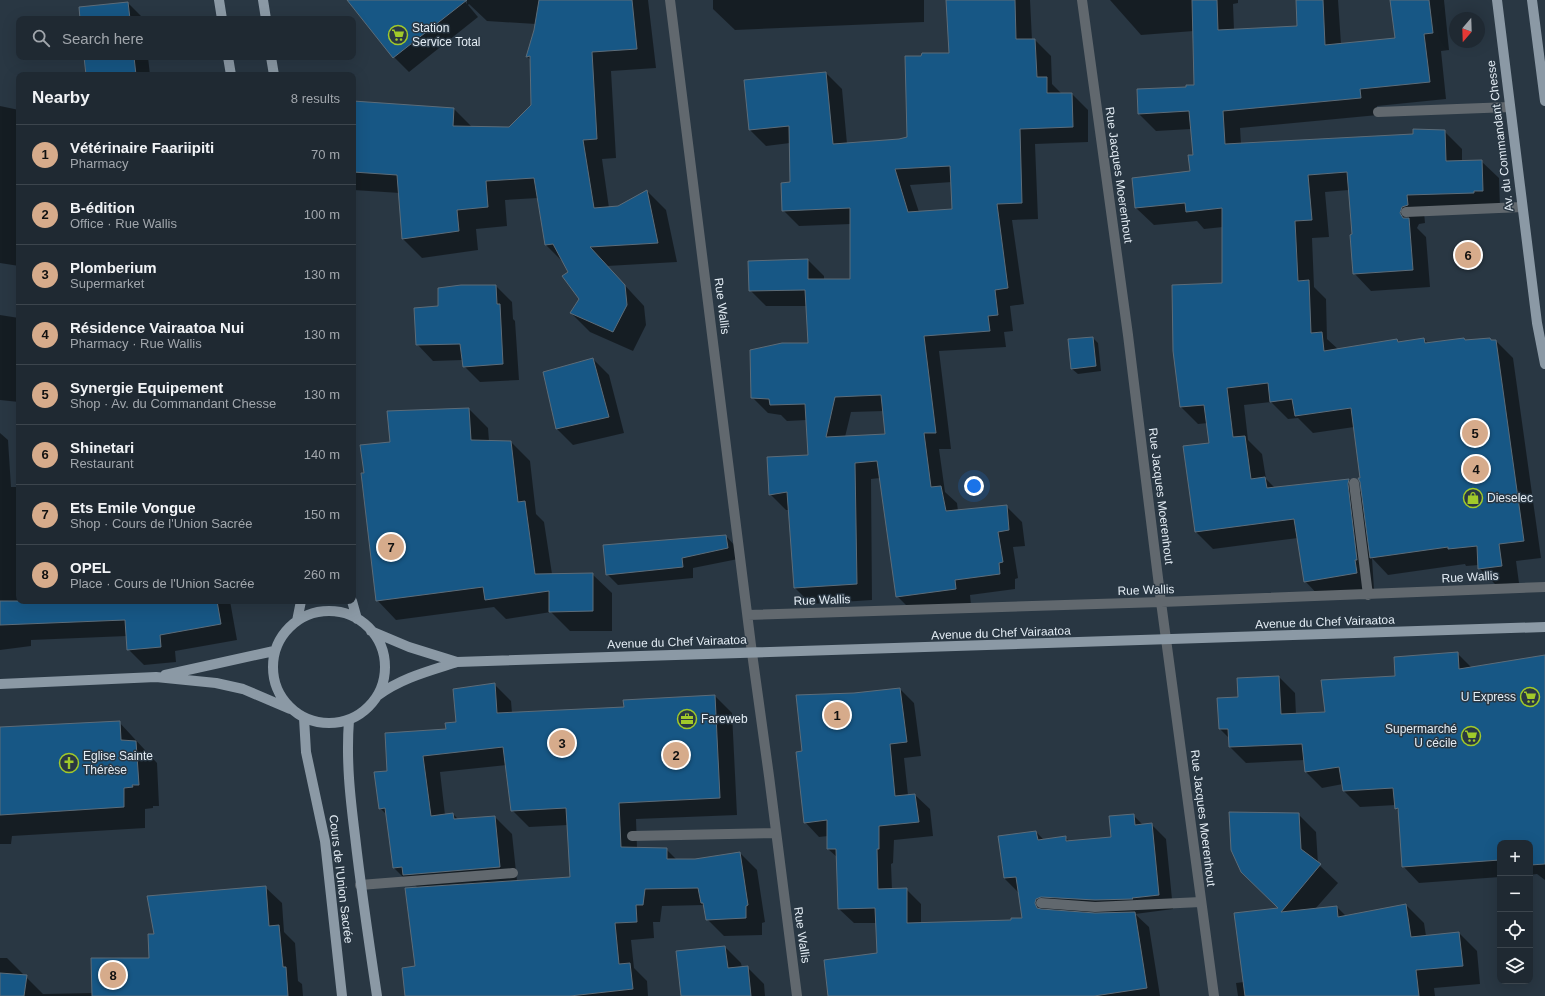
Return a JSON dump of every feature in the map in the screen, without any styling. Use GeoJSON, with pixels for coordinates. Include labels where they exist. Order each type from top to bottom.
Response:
{"type":"FeatureCollection","features":[{"type":"Feature","properties":{"kind":"main road"},"geometry":{"type":"LineString","coordinates":[[219,0],[222,16]]}},
{"type":"Feature","properties":{"kind":"main road"},"geometry":{"type":"LineString","coordinates":[[263,0],[266,16]]}},
{"type":"Feature","properties":{"kind":"main road","name":"Av. du Commandant Chesse"},"geometry":{"type":"LineString","coordinates":[[1497,0],[1537,323],[1545,364]]}},
{"type":"Feature","properties":{"kind":"main road"},"geometry":{"type":"LineString","coordinates":[[1532,0],[1545,101]]}},
{"type":"Feature","properties":{"kind":"main road"},"geometry":{"type":"LineString","coordinates":[[228,60],[230,72]]}},
{"type":"Feature","properties":{"kind":"main road"},"geometry":{"type":"LineString","coordinates":[[272,60],[274,72]]}},
{"type":"Feature","properties":{"kind":"main road"},"geometry":{"type":"LineString","coordinates":[[297,621],[300,604]]}},
{"type":"Feature","properties":{"kind":"main road"},"geometry":{"type":"LineString","coordinates":[[353,604],[357,619]]}},
{"type":"Feature","properties":{"kind":"main road","name":"Avenue du Chef Vairaatoa"},"geometry":{"type":"LineString","coordinates":[[0,684],[156,677],[216,683],[243,689],[292,710],[304,718],[315,722],[333,724],[349,720],[366,710],[377,696],[384,680],[385,663],[381,646],[371,631],[357,619],[348,614],[327,611],[316,612],[297,621],[283,634],[274,651],[272,669],[276,687],[285,703],[292,710]]}},
{"type":"Feature","properties":{"kind":"main road","name":"Avenue du Chef Vairaatoa"},"geometry":{"type":"LineString","coordinates":[[377,696],[390,687],[412,676],[457,662],[1545,627]]}},
{"type":"Feature","properties":{"kind":"main road","name":"Avenue du Chef Vairaatoa"},"geometry":{"type":"LineString","coordinates":[[371,631],[409,647],[457,662]]}},
{"type":"Feature","properties":{"kind":"main road","name":"Avenue du Chef Vairaatoa"},"geometry":{"type":"LineString","coordinates":[[156,677],[274,651]]}},
{"type":"Feature","properties":{"kind":"main road","name":"Cours de l'Union Sacrée"},"geometry":{"type":"LineString","coordinates":[[304,718],[306,752],[325,841],[342,996]]}},
{"type":"Feature","properties":{"kind":"main road","name":"Cours de l'Union Sacrée"},"geometry":{"type":"LineString","coordinates":[[349,720],[347,749],[348,771],[360,885],[377,996]]}},
{"type":"Feature","properties":{"kind":"street","name":"Rue Wallis"},"geometry":{"type":"LineString","coordinates":[[670,0],[752,653],[797,996]]}},
{"type":"Feature","properties":{"kind":"street","name":"Rue Jacques Moerenhout"},"geometry":{"type":"LineString","coordinates":[[1082,0],[1128,335],[1161,602],[1214,996]]}},
{"type":"Feature","properties":{"kind":"street"},"geometry":{"type":"LineString","coordinates":[[1378,112],[1510,107]]}},
{"type":"Feature","properties":{"kind":"street"},"geometry":{"type":"LineString","coordinates":[[1406,212],[1522,207]]}},
{"type":"Feature","properties":{"kind":"street"},"geometry":{"type":"LineString","coordinates":[[1354,483],[1368,595]]}},
{"type":"Feature","properties":{"kind":"street","name":"Rue Wallis"},"geometry":{"type":"LineString","coordinates":[[748,615],[1368,595],[1545,587]]}},
{"type":"Feature","properties":{"kind":"street"},"geometry":{"type":"LineString","coordinates":[[632,836],[776,833]]}},
{"type":"Feature","properties":{"kind":"street"},"geometry":{"type":"LineString","coordinates":[[360,885],[513,873]]}},
{"type":"Feature","properties":{"kind":"street"},"geometry":{"type":"LineString","coordinates":[[1041,903],[1095,907],[1201,902]]}},
{"type":"Feature","properties":{"kind":"building","name":"Station Service Total"},"geometry":{"type":"Polygon","coordinates":[[[347,0],[467,0],[393,58],[347,0]]]}},
{"type":"Feature","properties":{"kind":"building"},"geometry":{"type":"Polygon","coordinates":[[[539,0],[632,0],[637,49],[592,52],[597,139],[583,140],[594,208],[618,206],[647,190],[658,243],[590,247],[625,285],[627,305],[613,332],[570,313],[579,299],[562,276],[568,272],[553,244],[545,245],[534,178],[486,181],[488,207],[457,210],[459,231],[402,239],[397,175],[356,172],[356,101],[454,108],[453,126],[509,127],[531,105],[530,56],[526,57],[534,30],[539,0]]]}},
{"type":"Feature","properties":{"kind":"building"},"geometry":{"type":"Polygon","coordinates":[[[946,0],[1015,0],[1016,39],[1035,39],[1037,77],[1047,77],[1047,93],[1072,93],[1073,127],[1020,129],[1022,203],[997,204],[1008,288],[995,290],[998,315],[988,316],[990,331],[924,336],[936,433],[924,433],[931,487],[941,486],[946,511],[1007,505],[1009,530],[998,532],[1003,562],[999,563],[1000,574],[955,580],[956,589],[896,597],[877,461],[855,463],[857,584],[794,588],[787,492],[769,495],[767,457],[808,455],[805,404],[770,405],[769,399],[751,398],[750,350],[782,343],[808,343],[805,290],[749,291],[748,261],[808,259],[808,279],[850,279],[850,208],[782,211],[781,183],[790,182],[789,126],[749,130],[744,80],[826,72],[833,144],[899,139],[907,137],[905,56],[921,56],[922,53],[949,53],[946,0]],[[950,166],[895,169],[908,212],[952,209],[950,166]],[[881,395],[835,397],[826,437],[885,434],[881,395]]]}},
{"type":"Feature","properties":{"kind":"building"},"geometry":{"type":"Polygon","coordinates":[[[1192,0],[1217,0],[1218,30],[1297,26],[1296,0],[1323,0],[1325,45],[1395,38],[1390,0],[1429,0],[1433,33],[1424,34],[1430,82],[1360,89],[1361,98],[1223,111],[1225,144],[1413,134],[1413,129],[1445,130],[1446,161],[1482,160],[1483,191],[1474,191],[1474,193],[1407,195],[1408,205],[1402,207],[1400,213],[1403,218],[1409,218],[1413,270],[1353,274],[1350,235],[1352,234],[1347,172],[1308,175],[1312,220],[1295,221],[1298,281],[1309,280],[1311,333],[1322,332],[1324,351],[1397,339],[1398,342],[1424,338],[1425,343],[1464,338],[1465,340],[1490,338],[1491,340],[1496,340],[1524,541],[1499,544],[1502,566],[1478,569],[1477,546],[1448,549],[1448,547],[1370,558],[1360,482],[1358,478],[1360,478],[1351,408],[1295,416],[1292,399],[1270,402],[1268,383],[1227,388],[1233,437],[1245,436],[1251,479],[1265,477],[1267,488],[1349,479],[1348,484],[1357,560],[1355,560],[1357,573],[1304,582],[1294,519],[1195,532],[1183,446],[1209,443],[1204,405],[1180,407],[1173,351],[1172,285],[1222,283],[1222,208],[1186,212],[1185,203],[1135,208],[1132,178],[1190,171],[1188,155],[1193,155],[1189,111],[1138,114],[1137,89],[1186,87],[1186,85],[1194,85],[1192,0]]]}},
{"type":"Feature","properties":{"kind":"building"},"geometry":{"type":"Polygon","coordinates":[[[128,2],[130,16],[80,16],[79,7],[128,2]]]}},
{"type":"Feature","properties":{"kind":"building"},"geometry":{"type":"Polygon","coordinates":[[[84,60],[134,60],[136,72],[86,72],[84,60]]]}},
{"type":"Feature","properties":{"kind":"building"},"geometry":{"type":"Polygon","coordinates":[[[461,285],[496,285],[497,304],[500,304],[503,364],[463,367],[460,344],[416,345],[414,308],[438,306],[438,288],[461,285]]]}},
{"type":"Feature","properties":{"kind":"building"},"geometry":{"type":"Polygon","coordinates":[[[1093,337],[1096,366],[1071,369],[1068,339],[1093,337]]]}},
{"type":"Feature","properties":{"kind":"building"},"geometry":{"type":"Polygon","coordinates":[[[593,358],[609,417],[556,429],[543,372],[593,358]]]}},
{"type":"Feature","properties":{"kind":"building"},"geometry":{"type":"Polygon","coordinates":[[[469,408],[471,440],[511,441],[518,502],[525,501],[535,574],[593,573],[593,611],[549,612],[549,591],[485,600],[483,587],[376,601],[361,473],[364,473],[360,445],[390,442],[387,411],[469,408]]]}},
{"type":"Feature","properties":{"kind":"building"},"geometry":{"type":"Polygon","coordinates":[[[726,535],[728,548],[682,558],[683,567],[606,575],[603,545],[726,535]]]}},
{"type":"Feature","properties":{"kind":"building"},"geometry":{"type":"Polygon","coordinates":[[[0,601],[16,601],[16,604],[218,604],[221,624],[160,635],[161,647],[127,650],[125,620],[0,625],[0,601]]]}},
{"type":"Feature","properties":{"kind":"building","name":"Supermarché U cécile"},"geometry":{"type":"Polygon","coordinates":[[[1458,652],[1459,669],[1545,655],[1545,864],[1533,865],[1533,840],[1497,840],[1497,860],[1402,867],[1398,808],[1395,809],[1393,788],[1343,791],[1339,767],[1305,772],[1302,744],[1229,747],[1228,729],[1219,729],[1217,698],[1238,697],[1237,678],[1279,676],[1281,714],[1325,712],[1321,680],[1395,676],[1394,657],[1458,652]]]}},
{"type":"Feature","properties":{"kind":"building"},"geometry":{"type":"Polygon","coordinates":[[[495,683],[497,713],[624,707],[623,700],[715,695],[720,798],[619,803],[621,847],[667,848],[667,859],[695,859],[740,852],[748,905],[746,906],[746,918],[706,920],[703,903],[701,903],[698,888],[645,889],[643,905],[636,905],[637,922],[615,923],[619,964],[630,963],[633,989],[570,996],[405,996],[402,968],[415,966],[405,888],[570,877],[566,808],[511,811],[503,747],[423,756],[431,816],[453,813],[454,819],[495,816],[500,867],[403,875],[402,867],[393,868],[385,808],[379,809],[374,772],[387,771],[385,733],[446,729],[445,723],[456,722],[453,689],[495,683]]]}},
{"type":"Feature","properties":{"kind":"building"},"geometry":{"type":"Polygon","coordinates":[[[900,688],[907,742],[890,744],[895,796],[915,794],[919,822],[879,826],[879,849],[877,849],[878,889],[907,888],[907,923],[1011,920],[1011,918],[1022,918],[1016,877],[1004,878],[998,836],[1036,831],[1038,840],[1066,836],[1066,841],[1111,837],[1109,816],[1134,814],[1135,825],[1152,823],[1159,895],[1132,898],[1133,899],[1095,900],[1041,897],[1036,899],[1035,903],[1037,908],[1041,909],[1095,913],[1135,912],[1147,988],[1094,996],[828,996],[824,960],[877,953],[875,908],[838,909],[836,849],[827,849],[827,820],[804,823],[796,752],[802,751],[796,695],[854,693],[900,688]]]}},
{"type":"Feature","properties":{"kind":"building","name":"Eglise Sainte Thérèse"},"geometry":{"type":"Polygon","coordinates":[[[120,721],[121,740],[136,741],[139,785],[132,785],[133,787],[124,788],[124,807],[0,815],[0,727],[120,721]]]}},
{"type":"Feature","properties":{"kind":"building"},"geometry":{"type":"Polygon","coordinates":[[[1229,812],[1299,813],[1301,849],[1321,864],[1281,912],[1337,906],[1338,917],[1406,904],[1411,937],[1459,932],[1463,966],[1416,970],[1419,996],[1245,996],[1234,913],[1278,908],[1241,872],[1231,850],[1229,812]]]}},
{"type":"Feature","properties":{"kind":"building"},"geometry":{"type":"Polygon","coordinates":[[[266,886],[269,926],[279,925],[283,967],[286,967],[288,996],[92,996],[91,958],[149,958],[148,934],[154,934],[147,896],[266,886]]]}},
{"type":"Feature","properties":{"kind":"building"},"geometry":{"type":"Polygon","coordinates":[[[725,946],[728,968],[748,966],[751,996],[681,996],[676,951],[725,946]]]}},
{"type":"Feature","properties":{"kind":"building"},"geometry":{"type":"Polygon","coordinates":[[[0,973],[27,975],[24,996],[0,996],[0,973]]]}},
{"type":"Feature","properties":{"kind":"place","name":"Station Service Total"},"geometry":{"type":"Point","coordinates":[398,35]}},
{"type":"Feature","properties":{"kind":"place","name":"Shinetari"},"geometry":{"type":"Point","coordinates":[1468,255]}},
{"type":"Feature","properties":{"kind":"place","name":"Synergie Equipement"},"geometry":{"type":"Point","coordinates":[1475,433]}},
{"type":"Feature","properties":{"kind":"place","name":"Résidence Vairaatoa Nui"},"geometry":{"type":"Point","coordinates":[1476,469]}},
{"type":"Feature","properties":{"kind":"place","name":"Dieselec"},"geometry":{"type":"Point","coordinates":[1473,498]}},
{"type":"Feature","properties":{"kind":"place","name":"Ets Emile Vongue"},"geometry":{"type":"Point","coordinates":[391,547]}},
{"type":"Feature","properties":{"kind":"place","name":"U Express"},"geometry":{"type":"Point","coordinates":[1530,697]}},
{"type":"Feature","properties":{"kind":"place","name":"Vétérinaire Faariipiti"},"geometry":{"type":"Point","coordinates":[837,715]}},
{"type":"Feature","properties":{"kind":"place","name":"Fareweb"},"geometry":{"type":"Point","coordinates":[687,719]}},
{"type":"Feature","properties":{"kind":"place","name":"Supermarché U cécile"},"geometry":{"type":"Point","coordinates":[1471,736]}},
{"type":"Feature","properties":{"kind":"place","name":"Plomberium"},"geometry":{"type":"Point","coordinates":[562,743]}},
{"type":"Feature","properties":{"kind":"place","name":"B-édition"},"geometry":{"type":"Point","coordinates":[676,755]}},
{"type":"Feature","properties":{"kind":"place","name":"Eglise Sainte Thérèse"},"geometry":{"type":"Point","coordinates":[69,763]}},
{"type":"Feature","properties":{"kind":"place","name":"OPEL"},"geometry":{"type":"Point","coordinates":[113,975]}}]}
